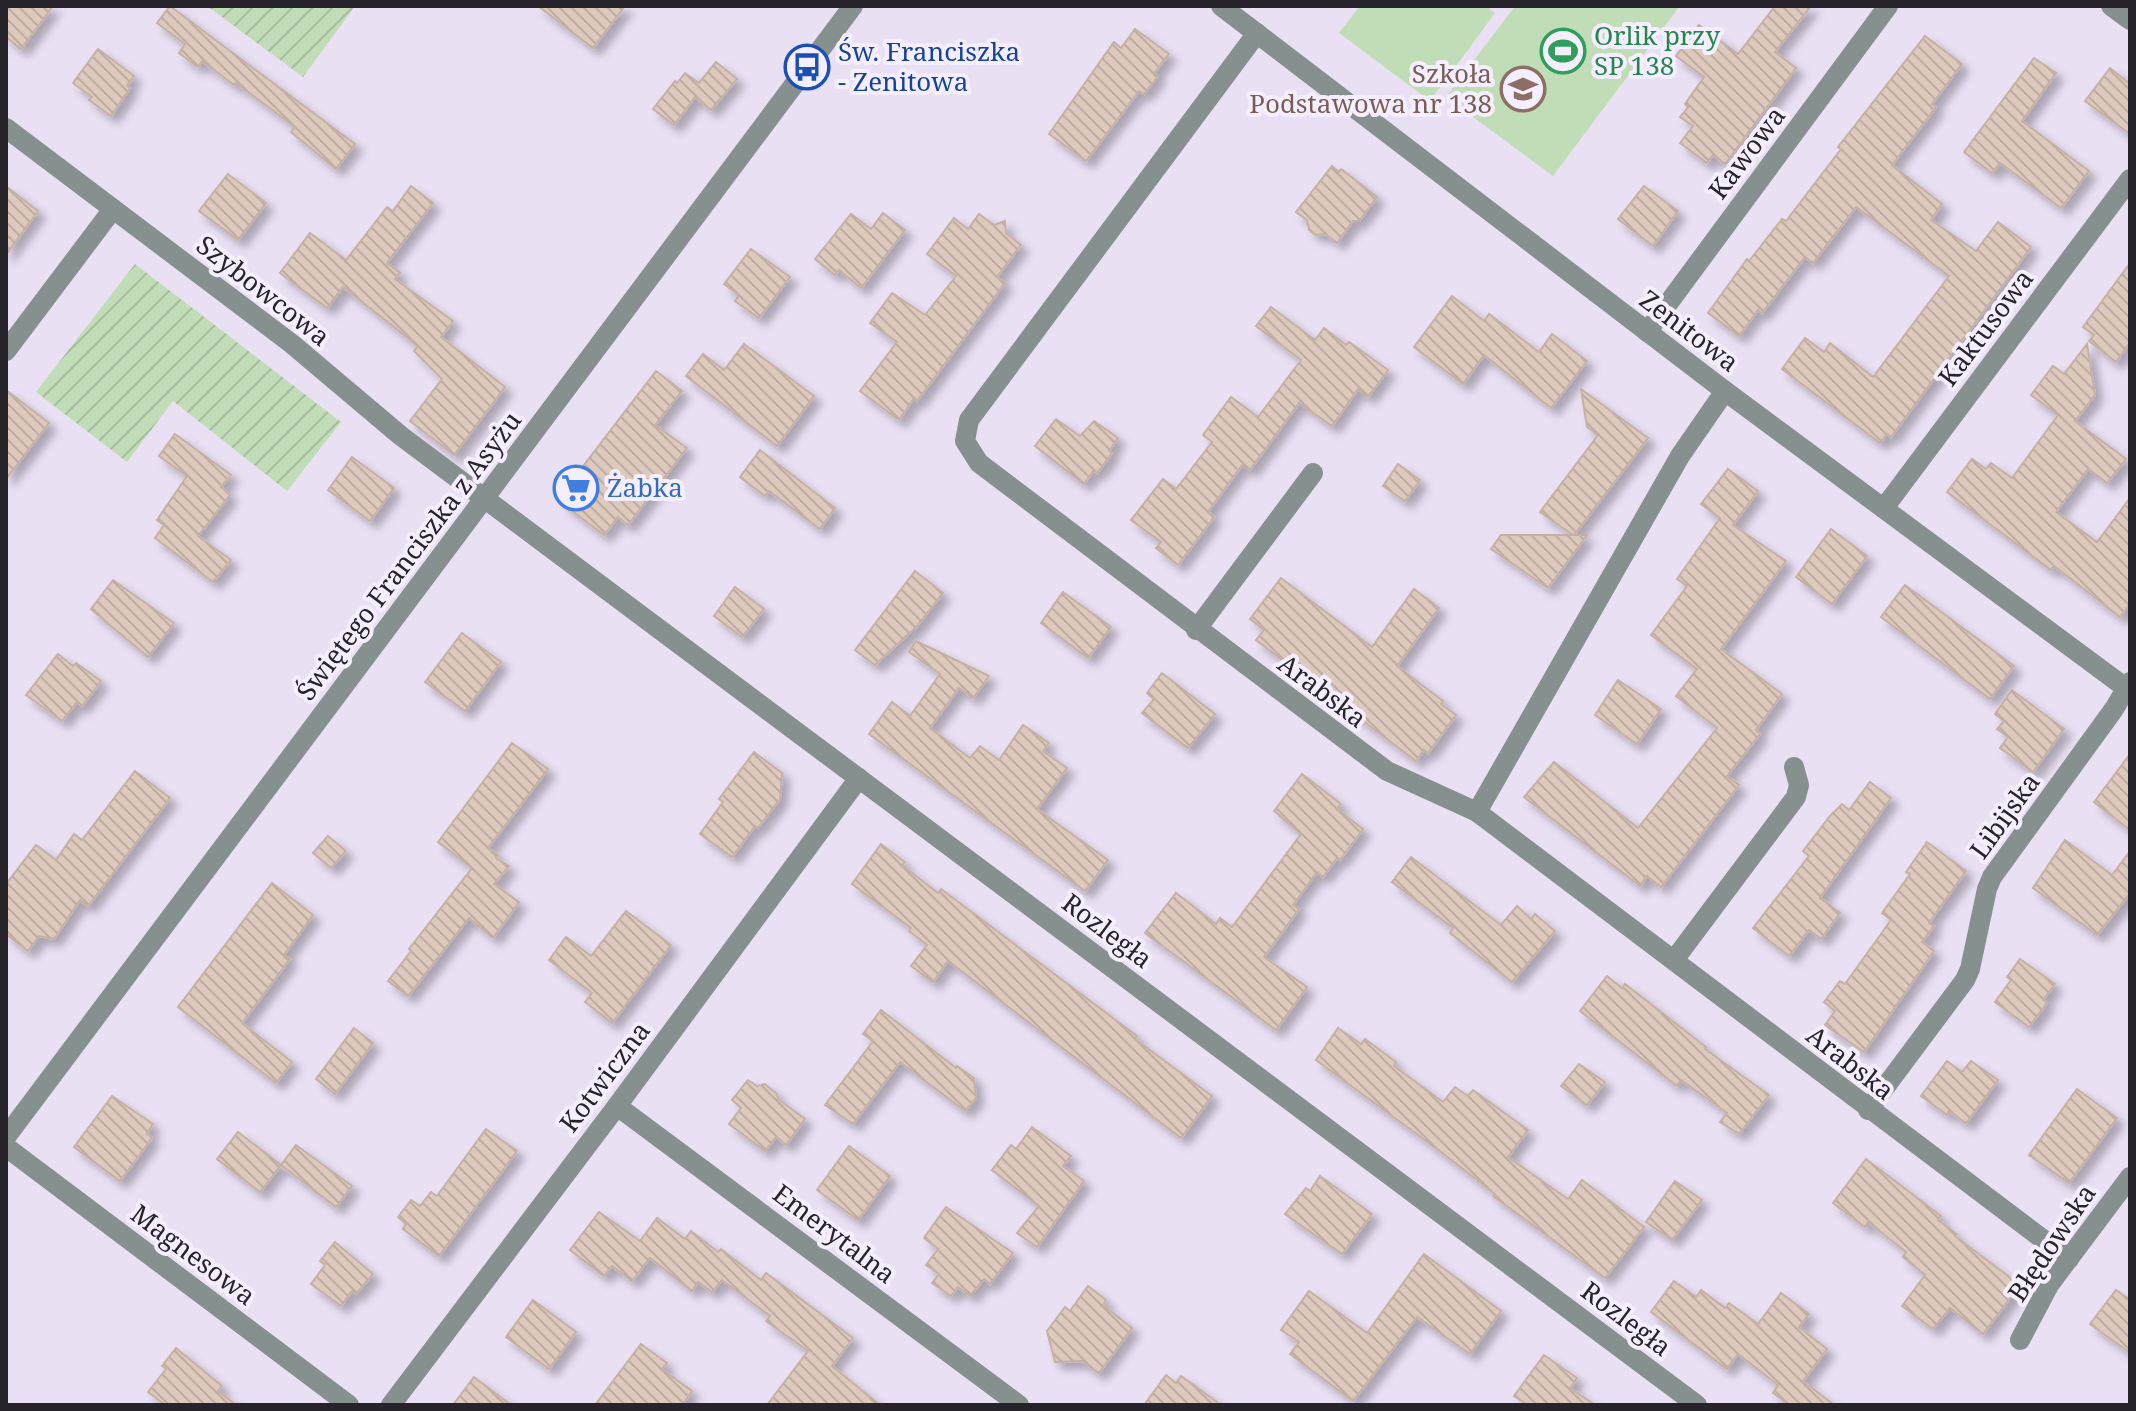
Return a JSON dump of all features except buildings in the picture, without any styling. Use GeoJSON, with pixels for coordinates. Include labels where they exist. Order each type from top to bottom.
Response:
{"type":"FeatureCollection","features":[{"type":"Feature","properties":{"kind":"street","name":"Zenitowa"},"geometry":{"type":"LineString","coordinates":[[1221,6],[1725,391],[2129,687]]}},
{"type":"Feature","properties":{"kind":"street","name":"Kawowa"},"geometry":{"type":"LineString","coordinates":[[1647,332],[1888,6]]}},
{"type":"Feature","properties":{"kind":"street"},"geometry":{"type":"LineString","coordinates":[[2111,6],[2130,20]]}},
{"type":"Feature","properties":{"kind":"street","name":"Świętego Franciszka z Asyżu"},"geometry":{"type":"LineString","coordinates":[[6,1137],[485,499],[846,9]]}},
{"type":"Feature","properties":{"kind":"street","name":"Arabska"},"geometry":{"type":"LineString","coordinates":[[1257,33],[969,420],[965,441],[979,463],[1196,630],[1396,778],[1477,812],[2069,1259]]}},
{"type":"Feature","properties":{"kind":"street","name":"Szybowcowa"},"geometry":{"type":"LineString","coordinates":[[6,128],[292,344],[389,427],[485,499]]}},
{"type":"Feature","properties":{"kind":"street","name":"Kaktusowa"},"geometry":{"type":"LineString","coordinates":[[1884,508],[2130,179]]}},
{"type":"Feature","properties":{"kind":"street"},"geometry":{"type":"LineString","coordinates":[[6,351],[113,209]]}},
{"type":"Feature","properties":{"kind":"street"},"geometry":{"type":"LineString","coordinates":[[1477,812],[1680,456],[1725,391]]}},
{"type":"Feature","properties":{"kind":"street"},"geometry":{"type":"LineString","coordinates":[[1196,630],[1313,473]]}},
{"type":"Feature","properties":{"kind":"street","name":"Rozległa"},"geometry":{"type":"LineString","coordinates":[[485,499],[1697,1405]]}},
{"type":"Feature","properties":{"kind":"street","name":"Libijska"},"geometry":{"type":"LineString","coordinates":[[1868,1110],[1965,980],[1992,877],[2129,687]]}},
{"type":"Feature","properties":{"kind":"street"},"geometry":{"type":"LineString","coordinates":[[1674,960],[1796,797],[1799,785],[1794,767]]}},
{"type":"Feature","properties":{"kind":"street","name":"Kotwiczna"},"geometry":{"type":"LineString","coordinates":[[391,1405],[859,778]]}},
{"type":"Feature","properties":{"kind":"street","name":"Emerytalna"},"geometry":{"type":"LineString","coordinates":[[617,1106],[1019,1405]]}},
{"type":"Feature","properties":{"kind":"street","name":"Magnesowa"},"geometry":{"type":"LineString","coordinates":[[6,1147],[349,1405]]}},
{"type":"Feature","properties":{"kind":"street","name":"Błędowska"},"geometry":{"type":"LineString","coordinates":[[2020,1340],[2049,1285],[2130,1177]]}},
{"type":"Feature","properties":{"kind":"green space"},"geometry":{"type":"Polygon","coordinates":[[[207,6],[355,6],[303,77],[207,6]]]}},
{"type":"Feature","properties":{"kind":"green space"},"geometry":{"type":"Polygon","coordinates":[[[1360,6],[1486,6],[1495,13],[1430,101],[1339,33],[1360,6]]]}},
{"type":"Feature","properties":{"kind":"green space","name":"Orlik przy SP 138"},"geometry":{"type":"Polygon","coordinates":[[[1515,6],[1680,6],[1553,176],[1446,97],[1515,6]]]}},
{"type":"Feature","properties":{"kind":"green space"},"geometry":{"type":"Polygon","coordinates":[[[135,264],[341,422],[287,491],[173,401],[127,462],[36,392],[135,264]]]}},
{"type":"Feature","properties":{"kind":"place","name":"Orlik przy SP 138"},"geometry":{"type":"Point","coordinates":[1563,51]}},
{"type":"Feature","properties":{"kind":"place","name":"Św. Franciszka - Zenitowa"},"geometry":{"type":"Point","coordinates":[807,67]}},
{"type":"Feature","properties":{"kind":"place","name":"Szkoła Podstawowa nr 138"},"geometry":{"type":"Point","coordinates":[1523,89]}},
{"type":"Feature","properties":{"kind":"place","name":"Żabka"},"geometry":{"type":"Point","coordinates":[576,488]}}]}
